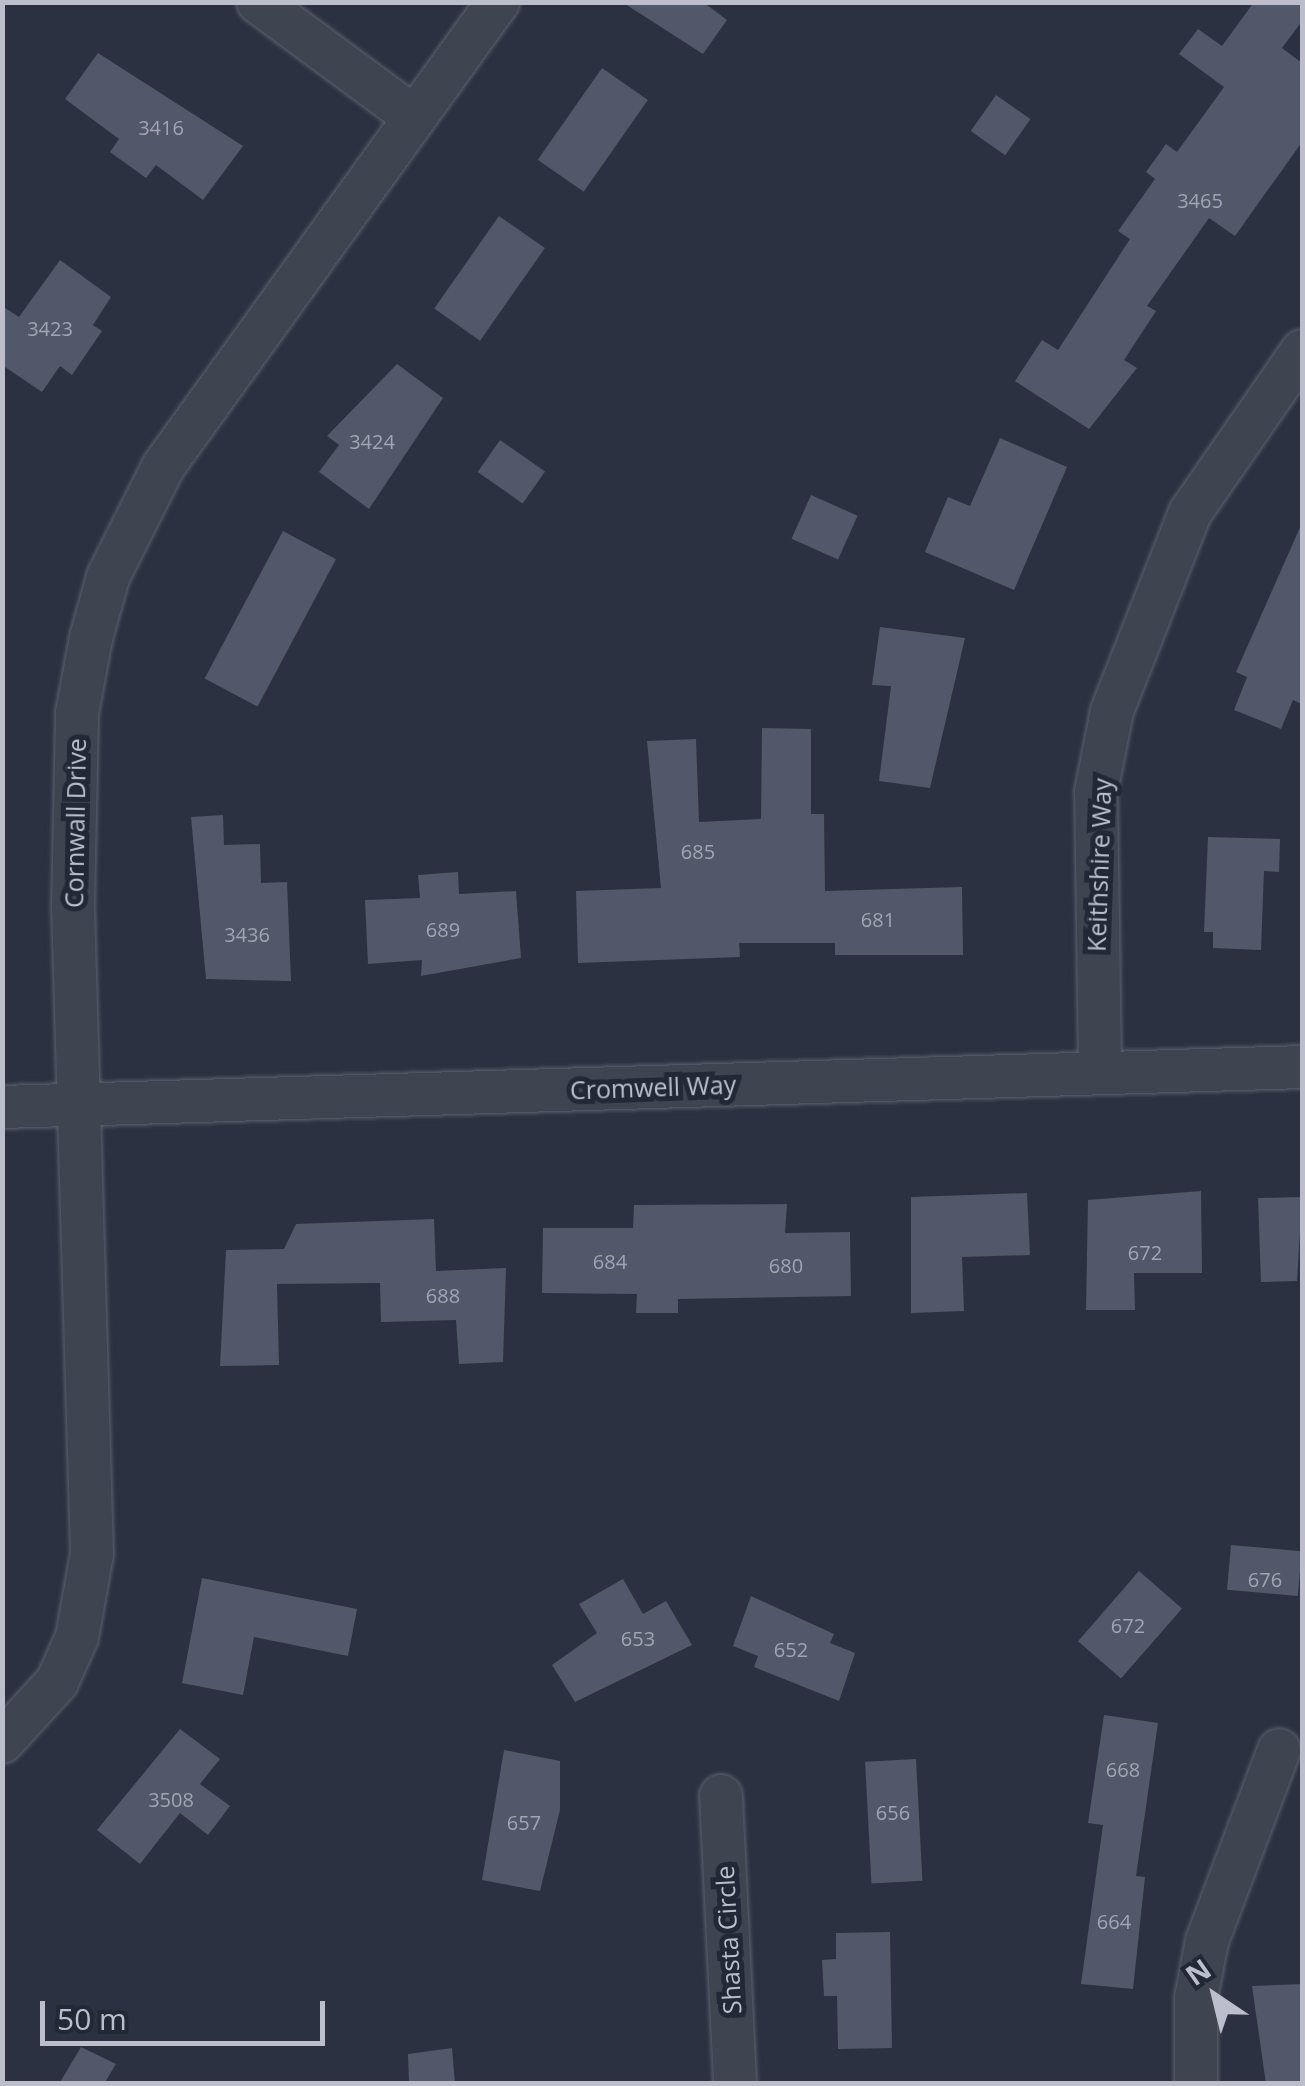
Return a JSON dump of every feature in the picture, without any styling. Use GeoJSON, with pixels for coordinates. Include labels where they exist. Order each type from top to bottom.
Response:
{"type":"FeatureCollection","features":[{"type":"Feature","properties":{"kind":"street"},"geometry":{"type":"LineString","coordinates":[[258,2],[414,118]]}},
{"type":"Feature","properties":{"kind":"street","name":"Cornwall Drive"},"geometry":{"type":"LineString","coordinates":[[2,1742],[57,1682],[88,1595],[82,1105],[73,787],[77,713],[108,577],[163,467],[498,2]]}},
{"type":"Feature","properties":{"kind":"street","name":"Keithshire Way"},"geometry":{"type":"LineString","coordinates":[[1100,1070],[1096,792],[1112,712],[1190,513],[1302,352]]}},
{"type":"Feature","properties":{"kind":"street","name":"Cromwell Way"},"geometry":{"type":"LineString","coordinates":[[2,1107],[1100,1070],[1302,1067]]}},
{"type":"Feature","properties":{"kind":"street"},"geometry":{"type":"LineString","coordinates":[[1196,2084],[1207,1940],[1279,1750]]}},
{"type":"Feature","properties":{"kind":"street","name":"Shasta Circle"},"geometry":{"type":"LineString","coordinates":[[721,1796],[735,2084]]}},
{"type":"Feature","properties":{"kind":"building"},"geometry":{"type":"Polygon","coordinates":[[[622,2],[703,2],[727,20],[703,54],[622,2]]]}},
{"type":"Feature","properties":{"kind":"building"},"geometry":{"type":"Polygon","coordinates":[[[1254,2],[1302,2],[1302,21],[1282,48],[1302,63],[1302,142],[1235,236],[1209,218],[1147,306],[1156,311],[1124,360],[1137,368],[1089,429],[1015,381],[1042,340],[1058,350],[1130,239],[1118,231],[1155,179],[1146,172],[1166,144],[1177,152],[1224,87],[1179,54],[1198,29],[1222,46],[1254,2]]]}},
{"type":"Feature","properties":{"kind":"building"},"geometry":{"type":"Polygon","coordinates":[[[98,53],[243,146],[203,200],[156,165],[146,178],[110,152],[119,139],[65,99],[98,53]]]}},
{"type":"Feature","properties":{"kind":"building"},"geometry":{"type":"Polygon","coordinates":[[[602,68],[648,100],[584,192],[538,160],[602,68]]]}},
{"type":"Feature","properties":{"kind":"building"},"geometry":{"type":"Polygon","coordinates":[[[996,95],[1030,119],[1005,155],[971,131],[996,95]]]}},
{"type":"Feature","properties":{"kind":"building"},"geometry":{"type":"Polygon","coordinates":[[[499,216],[545,248],[480,341],[434,309],[499,216]]]}},
{"type":"Feature","properties":{"kind":"building"},"geometry":{"type":"Polygon","coordinates":[[[60,260],[111,297],[93,325],[102,331],[72,375],[60,366],[42,392],[2,365],[2,306],[19,317],[60,260]]]}},
{"type":"Feature","properties":{"kind":"building"},"geometry":{"type":"Polygon","coordinates":[[[397,364],[443,398],[369,509],[319,472],[339,445],[327,436],[397,364]]]}},
{"type":"Feature","properties":{"kind":"building"},"geometry":{"type":"Polygon","coordinates":[[[1000,438],[1067,467],[1014,590],[925,552],[948,497],[970,506],[1000,438]]]}},
{"type":"Feature","properties":{"kind":"building"},"geometry":{"type":"Polygon","coordinates":[[[500,440],[545,472],[523,503],[478,472],[500,440]]]}},
{"type":"Feature","properties":{"kind":"building"},"geometry":{"type":"Polygon","coordinates":[[[811,495],[858,516],[838,560],[791,539],[811,495]]]}},
{"type":"Feature","properties":{"kind":"building"},"geometry":{"type":"Polygon","coordinates":[[[1302,523],[1302,704],[1293,700],[1281,729],[1234,710],[1247,677],[1236,672],[1302,523]]]}},
{"type":"Feature","properties":{"kind":"building"},"geometry":{"type":"Polygon","coordinates":[[[283,531],[336,559],[258,707],[205,678],[283,531]]]}},
{"type":"Feature","properties":{"kind":"building"},"geometry":{"type":"Polygon","coordinates":[[[880,627],[965,638],[930,788],[879,781],[891,686],[872,685],[880,627]]]}},
{"type":"Feature","properties":{"kind":"building"},"geometry":{"type":"Polygon","coordinates":[[[762,728],[811,729],[811,814],[824,814],[825,891],[962,887],[963,955],[835,955],[835,943],[739,943],[740,957],[578,963],[576,891],[661,888],[647,741],[696,739],[699,822],[761,819],[762,728]]]}},
{"type":"Feature","properties":{"kind":"building"},"geometry":{"type":"Polygon","coordinates":[[[223,815],[224,845],[260,844],[261,883],[287,882],[291,981],[206,979],[191,817],[223,815]]]}},
{"type":"Feature","properties":{"kind":"building"},"geometry":{"type":"Polygon","coordinates":[[[1208,837],[1280,839],[1279,872],[1264,871],[1261,950],[1213,948],[1213,932],[1204,932],[1208,837]]]}},
{"type":"Feature","properties":{"kind":"building"},"geometry":{"type":"Polygon","coordinates":[[[458,872],[459,894],[516,891],[521,958],[421,976],[422,960],[368,964],[365,900],[420,898],[418,875],[458,872]]]}},
{"type":"Feature","properties":{"kind":"building"},"geometry":{"type":"Polygon","coordinates":[[[1201,1191],[1202,1273],[1134,1273],[1135,1310],[1086,1310],[1088,1200],[1201,1191]]]}},
{"type":"Feature","properties":{"kind":"building"},"geometry":{"type":"Polygon","coordinates":[[[1027,1193],[1030,1255],[962,1257],[964,1311],[911,1313],[911,1197],[1027,1193]]]}},
{"type":"Feature","properties":{"kind":"building"},"geometry":{"type":"Polygon","coordinates":[[[1302,1197],[1297,1281],[1261,1282],[1258,1198],[1302,1197]]]}},
{"type":"Feature","properties":{"kind":"building"},"geometry":{"type":"Polygon","coordinates":[[[787,1204],[785,1233],[850,1232],[851,1296],[678,1299],[678,1313],[636,1313],[637,1294],[542,1293],[543,1228],[633,1228],[634,1205],[787,1204]]]}},
{"type":"Feature","properties":{"kind":"building"},"geometry":{"type":"Polygon","coordinates":[[[434,1219],[436,1271],[506,1268],[503,1362],[459,1364],[456,1320],[381,1322],[380,1283],[277,1284],[279,1365],[220,1366],[226,1250],[284,1249],[296,1224],[434,1219]]]}},
{"type":"Feature","properties":{"kind":"building"},"geometry":{"type":"Polygon","coordinates":[[[1231,1545],[1302,1551],[1298,1596],[1227,1590],[1231,1545]]]}},
{"type":"Feature","properties":{"kind":"building"},"geometry":{"type":"Polygon","coordinates":[[[1139,1571],[1182,1608],[1121,1679],[1078,1641],[1139,1571]]]}},
{"type":"Feature","properties":{"kind":"building"},"geometry":{"type":"Polygon","coordinates":[[[202,1578],[357,1609],[348,1656],[254,1637],[243,1695],[182,1683],[202,1578]]]}},
{"type":"Feature","properties":{"kind":"building"},"geometry":{"type":"Polygon","coordinates":[[[623,1579],[643,1614],[666,1601],[692,1645],[575,1702],[552,1665],[597,1633],[579,1604],[623,1579]]]}},
{"type":"Feature","properties":{"kind":"building"},"geometry":{"type":"Polygon","coordinates":[[[751,1596],[834,1634],[830,1643],[855,1653],[839,1701],[754,1667],[758,1656],[733,1646],[751,1596]]]}},
{"type":"Feature","properties":{"kind":"building"},"geometry":{"type":"Polygon","coordinates":[[[1104,1715],[1158,1723],[1136,1876],[1145,1877],[1133,1989],[1081,1984],[1103,1825],[1088,1823],[1104,1715]]]}},
{"type":"Feature","properties":{"kind":"building"},"geometry":{"type":"Polygon","coordinates":[[[180,1729],[220,1759],[200,1784],[230,1806],[208,1835],[180,1813],[140,1864],[97,1830],[180,1729]]]}},
{"type":"Feature","properties":{"kind":"building"},"geometry":{"type":"Polygon","coordinates":[[[504,1750],[560,1761],[560,1810],[540,1891],[482,1880],[504,1750]]]}},
{"type":"Feature","properties":{"kind":"building"},"geometry":{"type":"Polygon","coordinates":[[[916,1759],[922,1881],[871,1884],[865,1762],[916,1759]]]}},
{"type":"Feature","properties":{"kind":"building"},"geometry":{"type":"Polygon","coordinates":[[[890,1932],[892,2048],[838,2049],[837,1996],[824,1996],[822,1960],[836,1959],[836,1933],[890,1932]]]}},
{"type":"Feature","properties":{"kind":"building"},"geometry":{"type":"Polygon","coordinates":[[[1302,1984],[1302,2084],[1266,2084],[1252,1986],[1302,1984]]]}},
{"type":"Feature","properties":{"kind":"building"},"geometry":{"type":"Polygon","coordinates":[[[81,2047],[116,2064],[104,2084],[59,2084],[81,2047]]]}},
{"type":"Feature","properties":{"kind":"building"},"geometry":{"type":"Polygon","coordinates":[[[452,2048],[455,2084],[409,2084],[408,2054],[452,2048]]]}}]}
